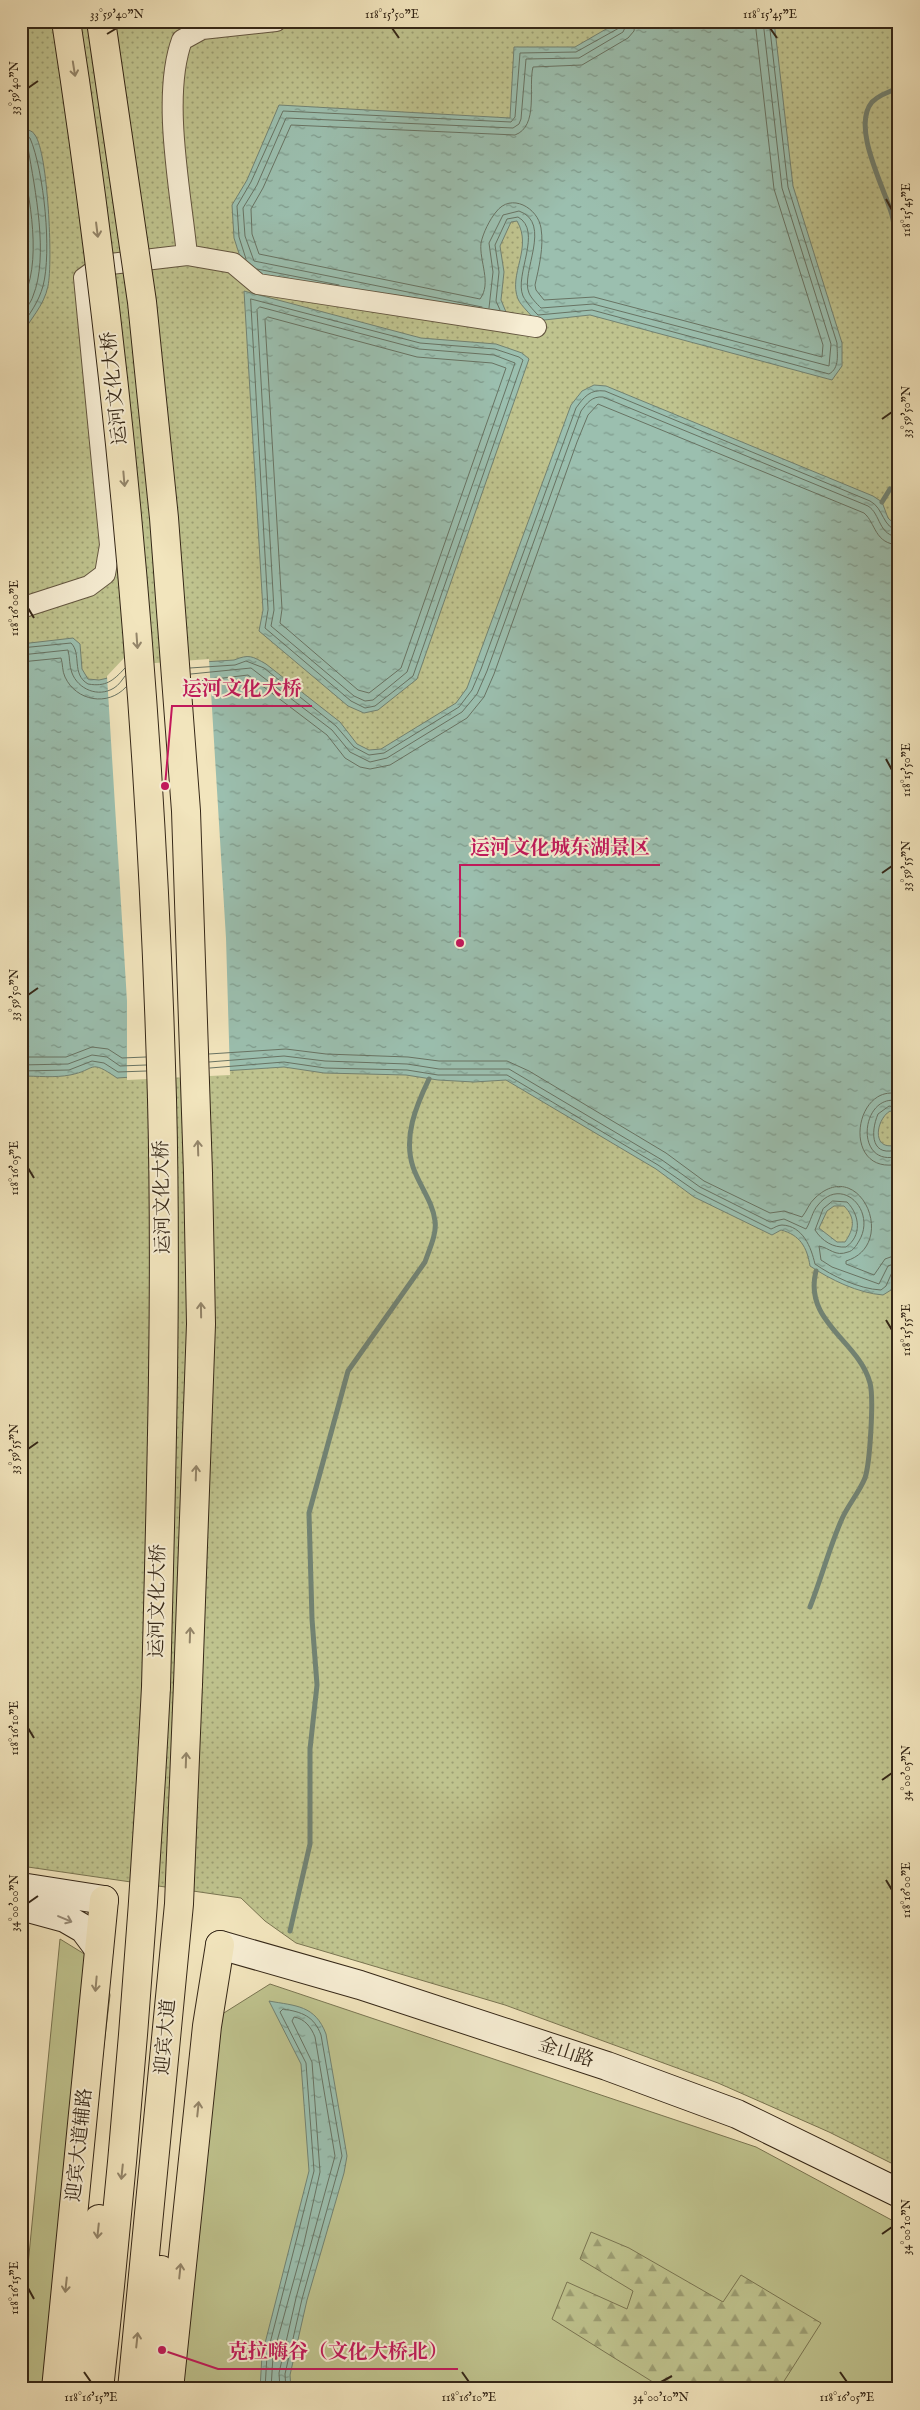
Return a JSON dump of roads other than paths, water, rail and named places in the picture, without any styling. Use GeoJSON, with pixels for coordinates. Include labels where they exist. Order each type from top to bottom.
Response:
{"type":"FeatureCollection","features":[{"type":"Feature","properties":{"kind":"main road","name":"运河文化大桥"},"geometry":{"type":"LineString","coordinates":[[66,21],[87,154],[109,328],[135,595],[156,928],[162,1102],[164,1348],[156,1687]]}},
{"type":"Feature","properties":{"kind":"main road","name":"运河文化大桥"},"geometry":{"type":"LineString","coordinates":[[101,21],[142,302],[164,518],[186,811],[198,1164],[201,1324],[188,1684]]}},
{"type":"Feature","properties":{"kind":"main road","name":"迎宾大道"},"geometry":{"type":"LineString","coordinates":[[132,2389],[179,1904],[185,1799],[188,1684]]}},
{"type":"Feature","properties":{"kind":"main road","name":"迎宾大道"},"geometry":{"type":"LineString","coordinates":[[99,2389],[128,2111],[150,1818],[156,1687]]}},
{"type":"Feature","properties":{"kind":"main road"},"geometry":{"type":"LineString","coordinates":[[156,2389],[166,2185],[188,1920],[189,1841],[185,1799]]}},
{"type":"Feature","properties":{"kind":"main road"},"geometry":{"type":"LineString","coordinates":[[72,2389],[96,2246],[128,1968],[150,1818]]}},
{"type":"Feature","properties":{"kind":"main road","name":"迎宾大道辅路"},"geometry":{"type":"LineString","coordinates":[[56,2389],[104,1900]]}},
{"type":"Feature","properties":{"kind":"main road"},"geometry":{"type":"LineString","coordinates":[[169,2389],[207,2026],[220,1945]]}},
{"type":"Feature","properties":{"kind":"street"},"geometry":{"type":"LineString","coordinates":[[187,255],[172,114],[175,60],[182,40],[202,29],[276,21]]}},
{"type":"Feature","properties":{"kind":"street"},"geometry":{"type":"LineString","coordinates":[[21,608],[89,586],[105,574],[110,545],[84,278],[102,264],[187,255],[233,263],[258,284],[536,327]]}},
{"type":"Feature","properties":{"kind":"street"},"geometry":{"type":"LineString","coordinates":[[21,1887],[104,1900]]}},
{"type":"Feature","properties":{"kind":"street"},"geometry":{"type":"LineString","coordinates":[[21,1906],[65,1918],[84,1929],[98,1949]]}},
{"type":"Feature","properties":{"kind":"street","name":"金山路"},"geometry":{"type":"LineString","coordinates":[[220,1945],[360,1985],[607,2066],[728,2110],[833,2159],[899,2193]]}},
{"type":"Feature","properties":{"kind":"water"},"geometry":{"type":"Polygon","coordinates":[[[620,21],[774,21],[793,186],[842,343],[842,366],[832,380],[590,315],[535,321],[519,302],[516,290],[516,280],[522,251],[521,231],[517,221],[511,222],[500,246],[504,272],[501,300],[506,312],[500,322],[245,272],[234,238],[232,205],[247,180],[279,105],[510,118],[514,47],[575,47],[620,21]]]}},
{"type":"Feature","properties":{"kind":"water"},"geometry":{"type":"Polygon","coordinates":[[[21,129],[32,132],[35,135],[43,163],[50,232],[50,255],[46,293],[21,336],[21,129]]]}},
{"type":"Feature","properties":{"kind":"water"},"geometry":{"type":"Polygon","coordinates":[[[244,291],[421,338],[496,344],[522,353],[529,359],[417,679],[378,710],[364,713],[348,706],[259,631],[263,610],[244,291]]]}},
{"type":"Feature","properties":{"kind":"water"},"geometry":{"type":"Polygon","coordinates":[[[594,385],[606,386],[873,496],[882,502],[888,518],[899,528],[899,1115],[890,1111],[885,1115],[881,1121],[878,1135],[884,1144],[890,1146],[899,1144],[899,1267],[891,1290],[883,1295],[854,1289],[827,1276],[810,1266],[805,1248],[793,1235],[781,1230],[772,1235],[694,1197],[656,1169],[506,1080],[474,1082],[438,1080],[406,1075],[324,1073],[284,1067],[117,1078],[101,1068],[93,1067],[79,1073],[64,1076],[21,1076],[21,644],[73,638],[80,644],[82,669],[88,679],[99,680],[142,666],[234,660],[243,657],[254,658],[266,664],[340,722],[357,744],[369,750],[381,749],[456,703],[467,688],[571,405],[582,391],[594,385]],[[834,1206],[827,1211],[819,1228],[837,1242],[845,1242],[852,1228],[852,1219],[844,1206],[834,1206]]]}},
{"type":"Feature","properties":{"kind":"water"},"geometry":{"type":"Polygon","coordinates":[[[269,2001],[304,2009],[316,2017],[322,2024],[326,2034],[347,2156],[344,2173],[307,2300],[290,2375],[291,2389],[260,2389],[262,2355],[309,2171],[301,2064],[269,2001]]]}},
{"type":"Feature","properties":{"kind":"waterway"},"geometry":{"type":"LineString","coordinates":[[899,88],[881,95],[872,102],[867,113],[865,126],[871,157],[892,215],[899,260]]}},
{"type":"Feature","properties":{"kind":"waterway"},"geometry":{"type":"LineString","coordinates":[[882,502],[890,489]]}},
{"type":"Feature","properties":{"kind":"waterway"},"geometry":{"type":"LineString","coordinates":[[290,1931],[310,1844],[310,1749],[317,1685],[312,1619],[309,1513],[348,1371],[425,1262],[434,1237],[434,1214],[413,1167],[409,1144],[412,1122],[429,1079]]}},
{"type":"Feature","properties":{"kind":"waterway"},"geometry":{"type":"LineString","coordinates":[[810,1607],[841,1521],[865,1478],[870,1445],[871,1416],[870,1383],[864,1368],[824,1318],[817,1304],[814,1289],[816,1271]]}},
{"type":"Feature","properties":{"kind":"place","name":"运河文化大桥"},"geometry":{"type":"Point","coordinates":[165,786]}},
{"type":"Feature","properties":{"kind":"place","name":"运河文化城东湖景区"},"geometry":{"type":"Point","coordinates":[460,943]}},
{"type":"Feature","properties":{"kind":"place","name":"克拉嗨谷（文化大桥北）"},"geometry":{"type":"Point","coordinates":[162,2350]}}]}
